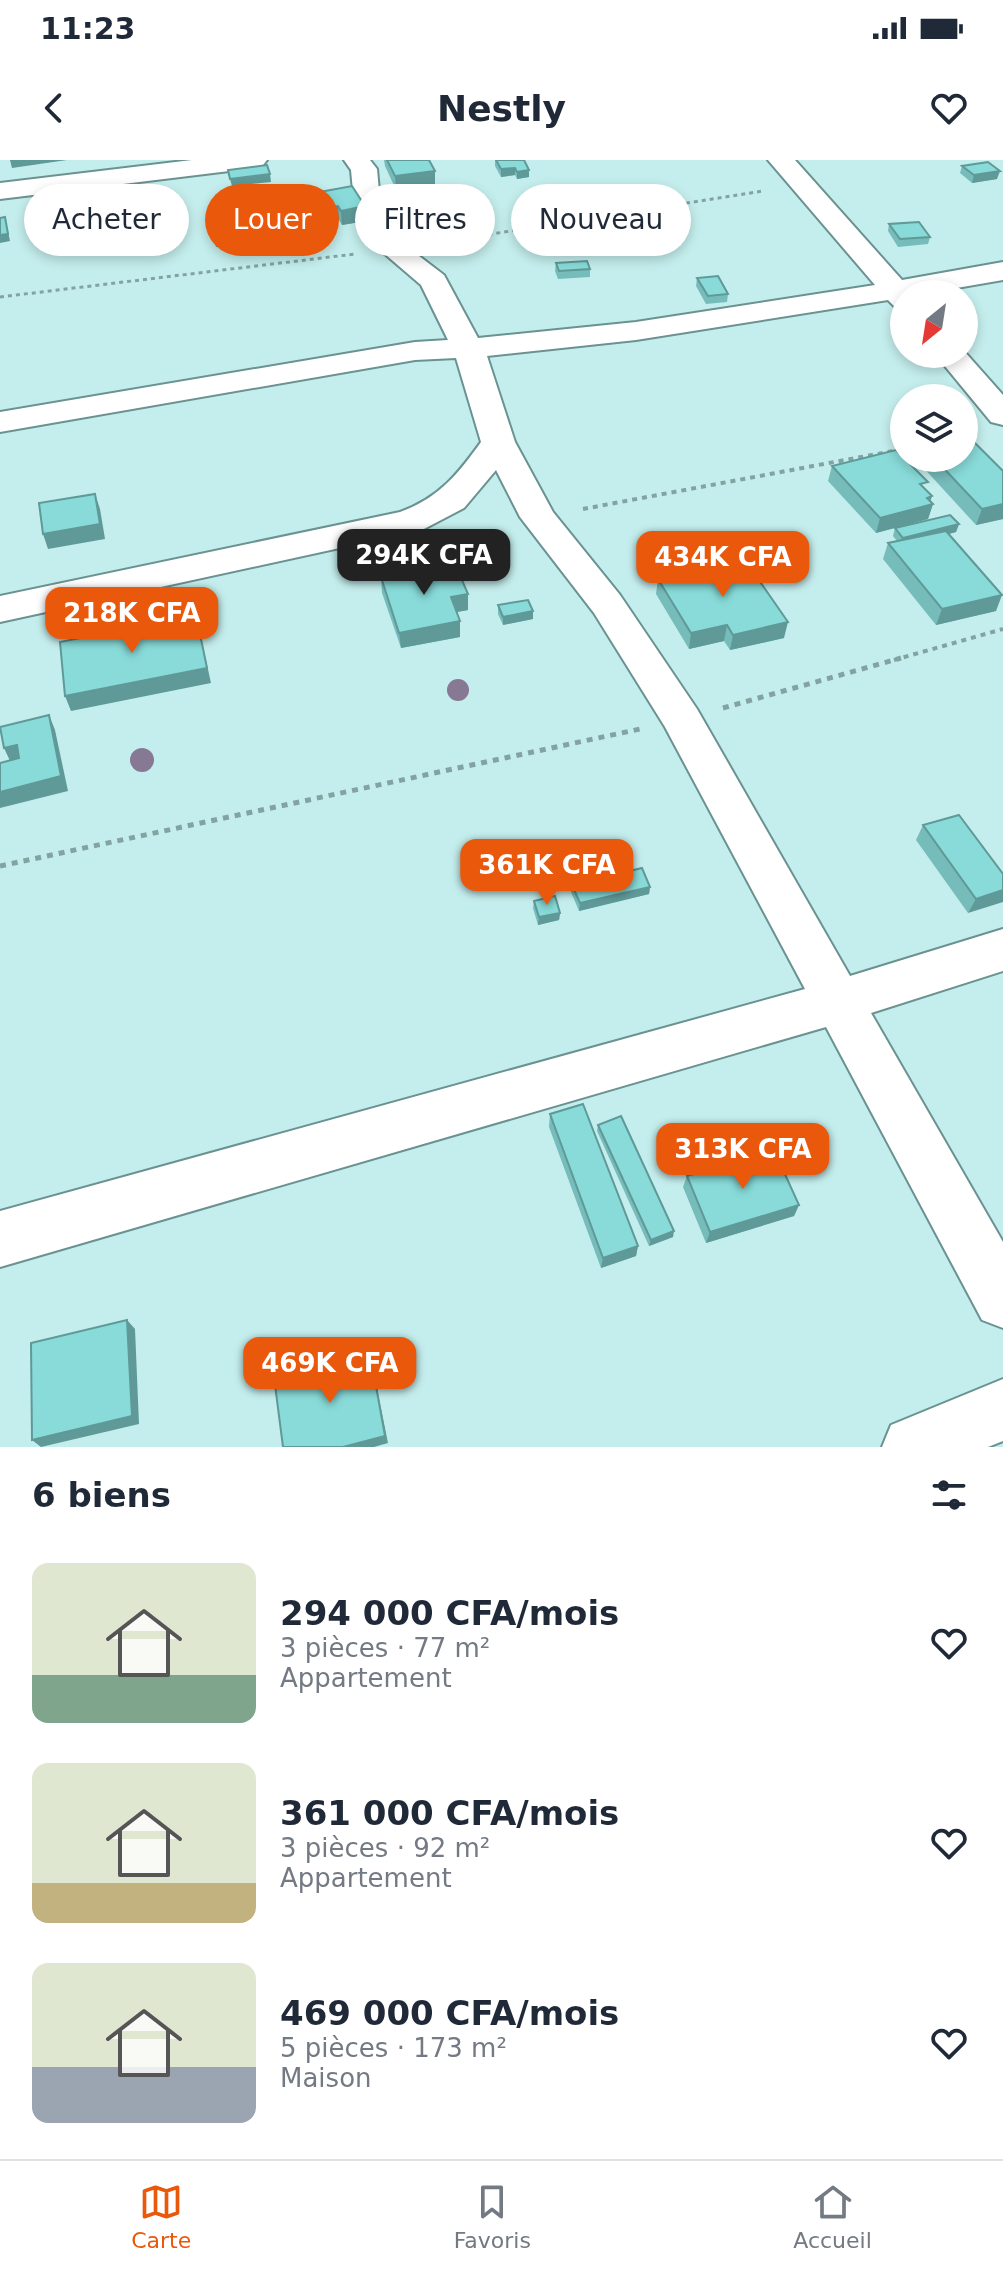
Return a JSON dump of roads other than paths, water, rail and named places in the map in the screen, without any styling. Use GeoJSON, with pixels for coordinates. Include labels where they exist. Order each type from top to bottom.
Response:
{"type":"FeatureCollection","features":[{"type":"Feature","properties":{"kind":"street"},"geometry":{"type":"LineString","coordinates":[[0,191],[254,160]]}},
{"type":"Feature","properties":{"kind":"street"},"geometry":{"type":"LineString","coordinates":[[357,160],[364,169],[366,191],[386,220],[393,249],[434,281],[448,314],[469,349],[498,442],[538,517],[607,604],[682,720],[1003,1299]]}},
{"type":"Feature","properties":{"kind":"street"},"geometry":{"type":"LineString","coordinates":[[781,160],[890,285]]}},
{"type":"Feature","properties":{"kind":"street"},"geometry":{"type":"LineString","coordinates":[[964,280],[1003,271]]}},
{"type":"Feature","properties":{"kind":"street"},"geometry":{"type":"LineString","coordinates":[[0,422],[415,351],[469,349],[890,296]]}},
{"type":"Feature","properties":{"kind":"street"},"geometry":{"type":"LineString","coordinates":[[962,368],[1003,415]]}},
{"type":"Feature","properties":{"kind":"street"},"geometry":{"type":"LineString","coordinates":[[0,609],[409,522],[454,502],[498,442]]}},
{"type":"Feature","properties":{"kind":"street"},"geometry":{"type":"LineString","coordinates":[[0,1239],[837,1002],[1003,950]]}},
{"type":"Feature","properties":{"kind":"street"},"geometry":{"type":"LineString","coordinates":[[913,1447],[1003,1410]]}}]}
